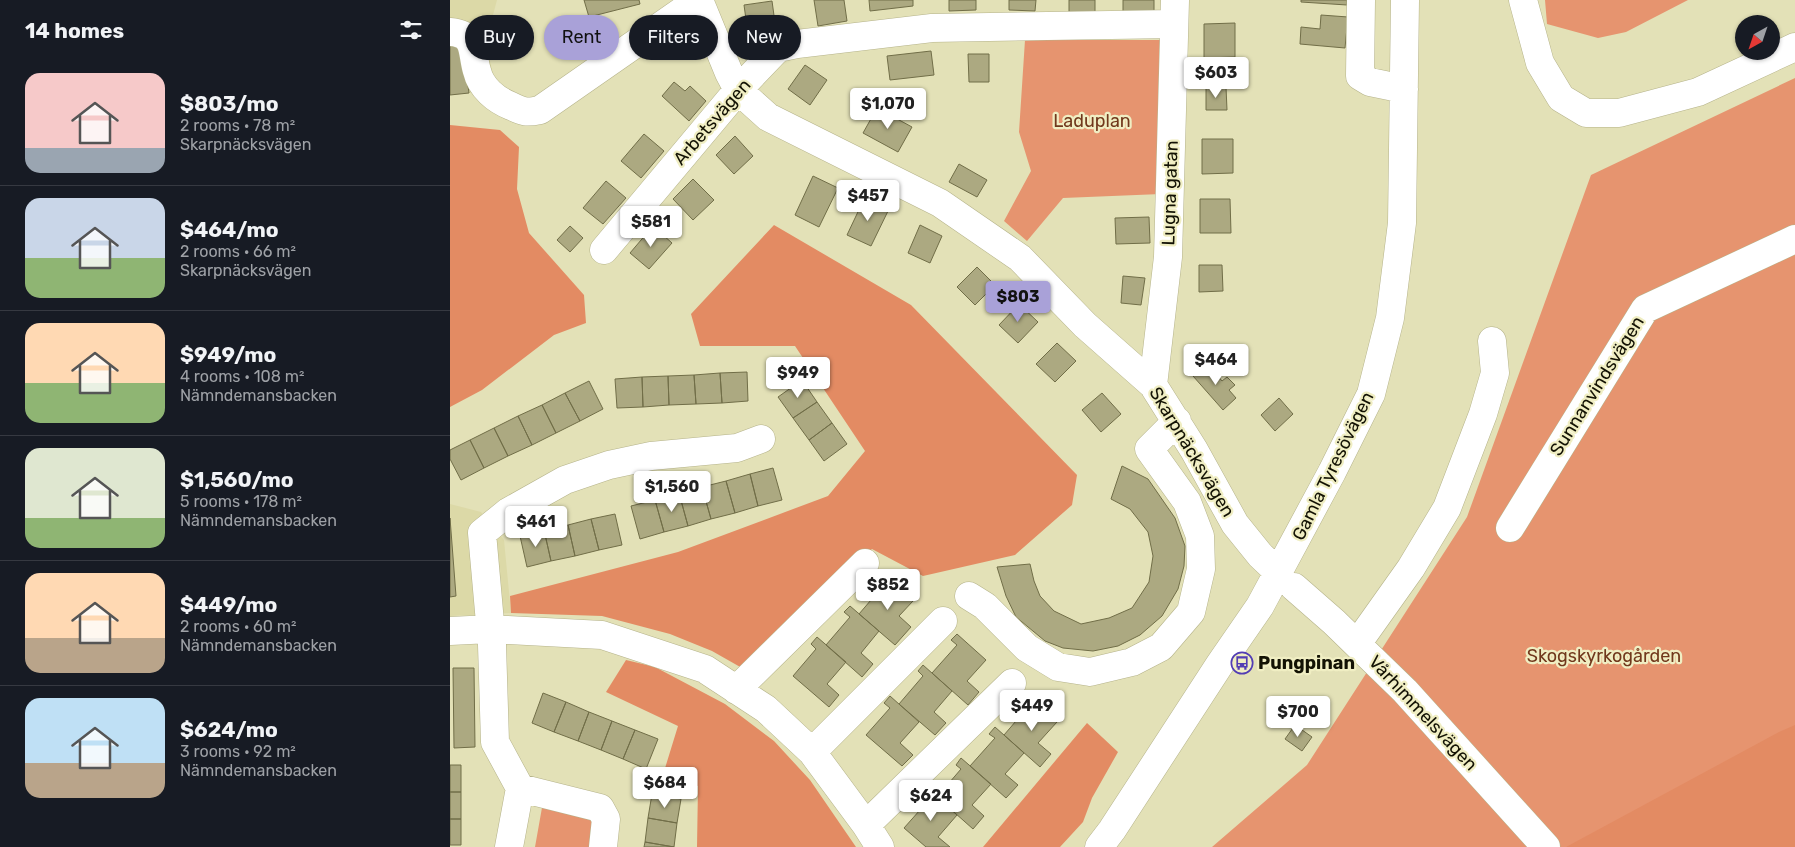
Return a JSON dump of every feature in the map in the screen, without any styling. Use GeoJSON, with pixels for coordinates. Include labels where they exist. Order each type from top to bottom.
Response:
{"type":"FeatureCollection","features":[{"type":"Feature","properties":{"kind":"street"},"geometry":{"type":"LineString","coordinates":[[450,32],[460,33],[470,41],[474,48],[477,73],[488,91],[497,100],[527,113],[540,110],[698,0]]}},
{"type":"Feature","properties":{"kind":"street","name":"Skarpnäcksvägen"},"geometry":{"type":"LineString","coordinates":[[698,0],[738,90],[768,116],[940,203],[1020,258],[1085,325],[1153,385],[1177,421],[1235,524],[1260,555],[1286,580]]}},
{"type":"Feature","properties":{"kind":"street"},"geometry":{"type":"LineString","coordinates":[[1361,0],[1360,76],[1370,82],[1404,89]]}},
{"type":"Feature","properties":{"kind":"street","name":"Gamla Tyresövägen"},"geometry":{"type":"LineString","coordinates":[[1099,847],[1260,606],[1286,580],[1332,472],[1371,394],[1390,318],[1402,223],[1404,0]]}},
{"type":"Feature","properties":{"kind":"street"},"geometry":{"type":"LineString","coordinates":[[1523,0],[1540,63],[1561,98],[1586,113],[1619,114],[1698,92],[1795,47]]}},
{"type":"Feature","properties":{"kind":"street","name":"Arbetsvägen"},"geometry":{"type":"LineString","coordinates":[[604,250],[738,90],[778,48],[797,44],[932,28],[1175,12]]}},
{"type":"Feature","properties":{"kind":"street","name":"Lugna gatan"},"geometry":{"type":"LineString","coordinates":[[1153,385],[1168,256],[1175,12]]}},
{"type":"Feature","properties":{"kind":"street","name":"Sunnanvindsvägen"},"geometry":{"type":"LineString","coordinates":[[1510,528],[1644,309],[1795,239]]}},
{"type":"Feature","properties":{"kind":"street"},"geometry":{"type":"LineString","coordinates":[[1357,644],[1411,568],[1447,508],[1483,414],[1495,373],[1492,341]]}},
{"type":"Feature","properties":{"kind":"street"},"geometry":{"type":"LineString","coordinates":[[969,596],[985,606],[1027,648],[1058,667],[1090,672],[1132,662],[1161,647],[1191,612],[1201,569],[1200,536],[1187,502],[1149,449],[1177,421]]}},
{"type":"Feature","properties":{"kind":"street"},"geometry":{"type":"LineString","coordinates":[[510,847],[520,788],[494,742],[490,629],[482,533],[508,512],[565,480],[609,465],[651,456],[737,448],[761,439]]}},
{"type":"Feature","properties":{"kind":"street"},"geometry":{"type":"LineString","coordinates":[[736,690],[865,563]]}},
{"type":"Feature","properties":{"kind":"street","name":"Vårhimmelsvägen"},"geometry":{"type":"LineString","coordinates":[[1286,580],[1334,622],[1406,691],[1546,847]]}},
{"type":"Feature","properties":{"kind":"street"},"geometry":{"type":"LineString","coordinates":[[812,752],[943,621]]}},
{"type":"Feature","properties":{"kind":"street"},"geometry":{"type":"LineString","coordinates":[[450,631],[490,629],[602,634],[705,670],[766,710],[812,752],[873,836],[1012,683]]}},
{"type":"Feature","properties":{"kind":"street"},"geometry":{"type":"LineString","coordinates":[[520,788],[600,808],[606,819],[603,847]]}},
{"type":"Feature","properties":{"kind":"shaded area"},"geometry":{"type":"Polygon","coordinates":[[[450,0],[497,0],[493,15],[465,15],[465,60],[490,60],[496,86],[488,91],[450,95],[450,0]]]}},
{"type":"Feature","properties":{"kind":"shaded area"},"geometry":{"type":"Polygon","coordinates":[[[450,125],[500,130],[519,147],[517,189],[529,233],[584,295],[586,323],[554,335],[482,390],[450,407],[450,125]]]}},
{"type":"Feature","properties":{"kind":"shaded area"},"geometry":{"type":"Polygon","coordinates":[[[774,225],[911,305],[1077,475],[1072,505],[1015,555],[923,576],[872,549],[742,668],[712,651],[670,634],[602,616],[511,613],[510,596],[678,552],[828,496],[865,451],[795,346],[700,346],[691,314],[774,225]]]}},
{"type":"Feature","properties":{"kind":"shaded area"},"geometry":{"type":"Polygon","coordinates":[[[450,504],[481,512],[504,540],[511,613],[450,616],[450,504]]]}},
{"type":"Feature","properties":{"kind":"shaded area"},"geometry":{"type":"Polygon","coordinates":[[[626,660],[655,667],[725,704],[774,741],[810,780],[856,847],[697,847],[698,786],[662,778],[678,726],[606,692],[626,660]]]}},
{"type":"Feature","properties":{"kind":"shaded area"},"geometry":{"type":"Polygon","coordinates":[[[1087,723],[1118,752],[1092,798],[1083,822],[1060,847],[983,847],[1087,723]]]}},
{"type":"Feature","properties":{"kind":"shaded area"},"geometry":{"type":"Polygon","coordinates":[[[1795,725],[1795,847],[1566,847],[1779,732],[1795,725]]]}},
{"type":"Feature","properties":{"kind":"green space"},"geometry":{"type":"Polygon","coordinates":[[[1545,0],[1688,0],[1626,32],[1598,38],[1547,24],[1545,0]]]}},
{"type":"Feature","properties":{"kind":"green space","name":"Laduplan"},"geometry":{"type":"Polygon","coordinates":[[[1025,40],[1167,40],[1161,194],[1063,198],[1027,241],[1004,221],[1031,171],[1019,132],[1025,40]]]}},
{"type":"Feature","properties":{"kind":"green space","name":"Skogskyrkogården"},"geometry":{"type":"Polygon","coordinates":[[[1795,78],[1795,847],[1212,847],[1307,765],[1467,517],[1591,175],[1795,78]]]}},
{"type":"Feature","properties":{"kind":"green space"},"geometry":{"type":"Polygon","coordinates":[[[543,802],[598,812],[592,847],[535,847],[543,802]]]}},
{"type":"Feature","properties":{"kind":"building"},"geometry":{"type":"Polygon","coordinates":[[[584,0],[639,0],[640,4],[597,15],[588,15],[584,0]]]}},
{"type":"Feature","properties":{"kind":"building"},"geometry":{"type":"Polygon","coordinates":[[[814,0],[844,0],[847,21],[818,26],[814,0]]]}},
{"type":"Feature","properties":{"kind":"building"},"geometry":{"type":"Polygon","coordinates":[[[869,0],[913,0],[913,6],[870,11],[869,0]]]}},
{"type":"Feature","properties":{"kind":"building"},"geometry":{"type":"Polygon","coordinates":[[[949,0],[976,0],[976,10],[949,11],[949,0]]]}},
{"type":"Feature","properties":{"kind":"building"},"geometry":{"type":"Polygon","coordinates":[[[1009,0],[1036,0],[1035,11],[1009,10],[1009,0]]]}},
{"type":"Feature","properties":{"kind":"building"},"geometry":{"type":"Polygon","coordinates":[[[1069,0],[1095,0],[1095,13],[1069,12],[1069,0]]]}},
{"type":"Feature","properties":{"kind":"building"},"geometry":{"type":"Polygon","coordinates":[[[1123,0],[1154,0],[1154,14],[1123,14],[1123,0]]]}},
{"type":"Feature","properties":{"kind":"building"},"geometry":{"type":"Polygon","coordinates":[[[1301,0],[1347,0],[1347,5],[1301,2],[1301,0]]]}},
{"type":"Feature","properties":{"kind":"building"},"geometry":{"type":"Polygon","coordinates":[[[772,1],[774,15],[745,15],[744,5],[772,1]]]}},
{"type":"Feature","properties":{"kind":"building"},"geometry":{"type":"Polygon","coordinates":[[[1321,15],[1348,17],[1345,48],[1300,44],[1301,27],[1320,29],[1321,15]]]}},
{"type":"Feature","properties":{"kind":"building"},"geometry":{"type":"Polygon","coordinates":[[[1235,23],[1235,57],[1204,58],[1204,24],[1235,23]]]}},
{"type":"Feature","properties":{"kind":"building"},"geometry":{"type":"Polygon","coordinates":[[[462,43],[469,93],[450,95],[450,44],[462,43]]]}},
{"type":"Feature","properties":{"kind":"building"},"geometry":{"type":"Polygon","coordinates":[[[931,51],[934,75],[890,80],[887,56],[931,51]]]}},
{"type":"Feature","properties":{"kind":"building"},"geometry":{"type":"Polygon","coordinates":[[[968,54],[989,54],[989,82],[969,82],[968,54]]]}},
{"type":"Feature","properties":{"kind":"building"},"geometry":{"type":"Polygon","coordinates":[[[805,65],[827,80],[810,105],[788,89],[805,65]]]}},
{"type":"Feature","properties":{"kind":"building"},"geometry":{"type":"Polygon","coordinates":[[[674,82],[685,91],[690,86],[706,101],[689,121],[662,96],[674,82]]]}},
{"type":"Feature","properties":{"kind":"building"},"geometry":{"type":"Polygon","coordinates":[[[1206,87],[1226,87],[1227,110],[1206,110],[1206,87]]]}},
{"type":"Feature","properties":{"kind":"building"},"geometry":{"type":"Polygon","coordinates":[[[877,108],[912,127],[898,152],[863,133],[877,108]]]}},
{"type":"Feature","properties":{"kind":"building"},"geometry":{"type":"Polygon","coordinates":[[[644,134],[664,151],[641,178],[621,161],[644,134]]]}},
{"type":"Feature","properties":{"kind":"building"},"geometry":{"type":"Polygon","coordinates":[[[735,136],[753,156],[734,174],[716,155],[735,136]]]}},
{"type":"Feature","properties":{"kind":"building"},"geometry":{"type":"Polygon","coordinates":[[[1202,139],[1233,139],[1233,173],[1202,174],[1202,139]]]}},
{"type":"Feature","properties":{"kind":"building"},"geometry":{"type":"Polygon","coordinates":[[[959,164],[987,180],[977,197],[949,182],[959,164]]]}},
{"type":"Feature","properties":{"kind":"building"},"geometry":{"type":"Polygon","coordinates":[[[813,176],[838,188],[819,227],[795,215],[813,176]]]}},
{"type":"Feature","properties":{"kind":"building"},"geometry":{"type":"Polygon","coordinates":[[[693,179],[714,200],[693,220],[673,199],[693,179]]]}},
{"type":"Feature","properties":{"kind":"building"},"geometry":{"type":"Polygon","coordinates":[[[606,181],[626,198],[603,224],[583,208],[606,181]]]}},
{"type":"Feature","properties":{"kind":"building"},"geometry":{"type":"Polygon","coordinates":[[[865,197],[889,209],[871,246],[847,235],[865,197]]]}},
{"type":"Feature","properties":{"kind":"building"},"geometry":{"type":"Polygon","coordinates":[[[1200,199],[1230,199],[1231,233],[1200,233],[1200,199]]]}},
{"type":"Feature","properties":{"kind":"building"},"geometry":{"type":"Polygon","coordinates":[[[1149,217],[1150,243],[1116,244],[1115,218],[1149,217]]]}},
{"type":"Feature","properties":{"kind":"building"},"geometry":{"type":"Polygon","coordinates":[[[920,225],[942,236],[930,263],[908,253],[920,225]]]}},
{"type":"Feature","properties":{"kind":"building"},"geometry":{"type":"Polygon","coordinates":[[[570,226],[583,238],[570,252],[557,240],[570,226]]]}},
{"type":"Feature","properties":{"kind":"building"},"geometry":{"type":"Polygon","coordinates":[[[653,226],[672,243],[649,269],[630,253],[653,226]]]}},
{"type":"Feature","properties":{"kind":"building"},"geometry":{"type":"Polygon","coordinates":[[[1199,265],[1222,265],[1223,291],[1199,292],[1199,265]]]}},
{"type":"Feature","properties":{"kind":"building"},"geometry":{"type":"Polygon","coordinates":[[[977,267],[995,285],[975,305],[957,287],[977,267]]]}},
{"type":"Feature","properties":{"kind":"building"},"geometry":{"type":"Polygon","coordinates":[[[1123,276],[1145,278],[1141,305],[1121,303],[1123,276]]]}},
{"type":"Feature","properties":{"kind":"building"},"geometry":{"type":"Polygon","coordinates":[[[1019,304],[1038,322],[1018,343],[999,325],[1019,304]]]}},
{"type":"Feature","properties":{"kind":"building"},"geometry":{"type":"Polygon","coordinates":[[[1057,343],[1076,361],[1055,382],[1036,364],[1057,343]]]}},
{"type":"Feature","properties":{"kind":"building"},"geometry":{"type":"Polygon","coordinates":[[[1207,363],[1222,381],[1227,377],[1235,385],[1229,390],[1236,398],[1223,410],[1193,376],[1207,363]]]}},
{"type":"Feature","properties":{"kind":"building"},"geometry":{"type":"Polygon","coordinates":[[[747,372],[748,401],[722,403],[720,373],[747,372]]]}},
{"type":"Feature","properties":{"kind":"building"},"geometry":{"type":"Polygon","coordinates":[[[720,373],[722,403],[696,404],[694,375],[720,373]]]}},
{"type":"Feature","properties":{"kind":"building"},"geometry":{"type":"Polygon","coordinates":[[[694,375],[696,404],[669,405],[668,376],[694,375]]]}},
{"type":"Feature","properties":{"kind":"building"},"geometry":{"type":"Polygon","coordinates":[[[668,376],[669,405],[643,407],[642,377],[668,376]]]}},
{"type":"Feature","properties":{"kind":"building"},"geometry":{"type":"Polygon","coordinates":[[[642,377],[643,407],[617,408],[615,379],[642,377]]]}},
{"type":"Feature","properties":{"kind":"building"},"geometry":{"type":"Polygon","coordinates":[[[802,380],[817,402],[793,418],[778,397],[802,380]]]}},
{"type":"Feature","properties":{"kind":"building"},"geometry":{"type":"Polygon","coordinates":[[[589,381],[603,409],[580,421],[565,393],[589,381]]]}},
{"type":"Feature","properties":{"kind":"building"},"geometry":{"type":"Polygon","coordinates":[[[565,393],[580,421],[556,433],[542,405],[565,393]]]}},
{"type":"Feature","properties":{"kind":"building"},"geometry":{"type":"Polygon","coordinates":[[[1102,393],[1121,414],[1101,432],[1082,410],[1102,393]]]}},
{"type":"Feature","properties":{"kind":"building"},"geometry":{"type":"Polygon","coordinates":[[[1279,398],[1293,414],[1275,431],[1261,415],[1279,398]]]}},
{"type":"Feature","properties":{"kind":"building"},"geometry":{"type":"Polygon","coordinates":[[[817,402],[832,423],[809,440],[793,418],[817,402]]]}},
{"type":"Feature","properties":{"kind":"building"},"geometry":{"type":"Polygon","coordinates":[[[542,405],[556,433],[532,445],[518,416],[542,405]]]}},
{"type":"Feature","properties":{"kind":"building"},"geometry":{"type":"Polygon","coordinates":[[[518,416],[532,445],[508,456],[494,428],[518,416]]]}},
{"type":"Feature","properties":{"kind":"building"},"geometry":{"type":"Polygon","coordinates":[[[832,423],[847,444],[824,461],[809,440],[832,423]]]}},
{"type":"Feature","properties":{"kind":"building"},"geometry":{"type":"Polygon","coordinates":[[[494,428],[508,456],[484,468],[470,440],[494,428]]]}},
{"type":"Feature","properties":{"kind":"building"},"geometry":{"type":"Polygon","coordinates":[[[470,440],[484,468],[461,480],[450,459],[450,450],[470,440]]]}},
{"type":"Feature","properties":{"kind":"building"},"geometry":{"type":"Polygon","coordinates":[[[1122,466],[1148,479],[1175,518],[1185,546],[1184,566],[1178,589],[1162,616],[1140,635],[1118,646],[1093,651],[1063,648],[1045,641],[1016,617],[1006,596],[997,567],[1030,564],[1040,596],[1054,611],[1081,624],[1109,618],[1132,608],[1149,582],[1153,556],[1148,532],[1130,509],[1111,499],[1122,466]]]}},
{"type":"Feature","properties":{"kind":"building"},"geometry":{"type":"Polygon","coordinates":[[[773,468],[782,500],[758,506],[750,474],[773,468]]]}},
{"type":"Feature","properties":{"kind":"building"},"geometry":{"type":"Polygon","coordinates":[[[750,474],[758,506],[735,513],[726,481],[750,474]]]}},
{"type":"Feature","properties":{"kind":"building"},"geometry":{"type":"Polygon","coordinates":[[[726,481],[735,513],[711,519],[702,487],[726,481]]]}},
{"type":"Feature","properties":{"kind":"building"},"geometry":{"type":"Polygon","coordinates":[[[702,487],[711,519],[688,526],[679,493],[702,487]]]}},
{"type":"Feature","properties":{"kind":"building"},"geometry":{"type":"Polygon","coordinates":[[[679,493],[688,526],[664,532],[655,500],[679,493]]]}},
{"type":"Feature","properties":{"kind":"building"},"geometry":{"type":"Polygon","coordinates":[[[655,500],[664,532],[640,539],[631,506],[655,500]]]}},
{"type":"Feature","properties":{"kind":"building"},"geometry":{"type":"Polygon","coordinates":[[[615,514],[622,545],[599,550],[591,519],[615,514]]]}},
{"type":"Feature","properties":{"kind":"building"},"geometry":{"type":"Polygon","coordinates":[[[450,518],[456,596],[450,597],[450,518]]]}},
{"type":"Feature","properties":{"kind":"building"},"geometry":{"type":"Polygon","coordinates":[[[591,519],[599,550],[575,556],[568,525],[591,519]]]}},
{"type":"Feature","properties":{"kind":"building"},"geometry":{"type":"Polygon","coordinates":[[[568,525],[575,556],[551,561],[544,530],[568,525]]]}},
{"type":"Feature","properties":{"kind":"building"},"geometry":{"type":"Polygon","coordinates":[[[544,530],[551,561],[527,567],[520,536],[544,530]]]}},
{"type":"Feature","properties":{"kind":"building"},"geometry":{"type":"Polygon","coordinates":[[[883,575],[913,601],[899,616],[911,627],[895,645],[859,614],[883,586],[878,581],[883,575]]]}},
{"type":"Feature","properties":{"kind":"building"},"geometry":{"type":"Polygon","coordinates":[[[850,606],[879,631],[861,653],[873,664],[862,677],[826,645],[850,617],[844,612],[850,606]]]}},
{"type":"Feature","properties":{"kind":"building"},"geometry":{"type":"Polygon","coordinates":[[[957,634],[986,660],[967,681],[979,692],[968,705],[932,673],[957,645],[951,640],[957,634]]]}},
{"type":"Feature","properties":{"kind":"building"},"geometry":{"type":"Polygon","coordinates":[[[817,637],[846,662],[827,684],[839,695],[829,707],[793,676],[816,649],[811,644],[817,637]]]}},
{"type":"Feature","properties":{"kind":"building"},"geometry":{"type":"Polygon","coordinates":[[[923,665],[952,691],[934,712],[946,723],[935,735],[899,704],[923,676],[918,671],[923,665]]]}},
{"type":"Feature","properties":{"kind":"building"},"geometry":{"type":"Polygon","coordinates":[[[453,668],[474,668],[475,747],[454,748],[453,668]]]}},
{"type":"Feature","properties":{"kind":"building"},"geometry":{"type":"Polygon","coordinates":[[[543,693],[566,702],[554,732],[532,723],[543,693]]]}},
{"type":"Feature","properties":{"kind":"building"},"geometry":{"type":"Polygon","coordinates":[[[890,696],[919,722],[900,743],[913,755],[902,766],[866,735],[890,708],[884,703],[890,696]]]}},
{"type":"Feature","properties":{"kind":"building"},"geometry":{"type":"Polygon","coordinates":[[[1028,696],[1057,722],[1038,743],[1051,754],[1040,767],[1004,735],[1028,707],[1023,703],[1028,696]]]}},
{"type":"Feature","properties":{"kind":"building"},"geometry":{"type":"Polygon","coordinates":[[[566,702],[589,712],[578,741],[554,732],[566,702]]]}},
{"type":"Feature","properties":{"kind":"building"},"geometry":{"type":"Polygon","coordinates":[[[589,712],[612,721],[601,750],[578,741],[589,712]]]}},
{"type":"Feature","properties":{"kind":"building"},"geometry":{"type":"Polygon","coordinates":[[[612,721],[635,730],[623,759],[601,750],[612,721]]]}},
{"type":"Feature","properties":{"kind":"building"},"geometry":{"type":"Polygon","coordinates":[[[1295,725],[1312,737],[1302,751],[1285,739],[1295,725]]]}},
{"type":"Feature","properties":{"kind":"building"},"geometry":{"type":"Polygon","coordinates":[[[995,727],[1024,753],[1005,774],[1018,785],[1006,798],[970,766],[995,738],[989,734],[995,727]]]}},
{"type":"Feature","properties":{"kind":"building"},"geometry":{"type":"Polygon","coordinates":[[[635,730],[658,739],[646,769],[623,759],[635,730]]]}},
{"type":"Feature","properties":{"kind":"building"},"geometry":{"type":"Polygon","coordinates":[[[961,758],[991,784],[972,805],[984,816],[973,829],[937,797],[961,769],[956,765],[961,758]]]}},
{"type":"Feature","properties":{"kind":"building"},"geometry":{"type":"Polygon","coordinates":[[[450,765],[461,765],[461,792],[450,792],[450,765]]]}},
{"type":"Feature","properties":{"kind":"building"},"geometry":{"type":"Polygon","coordinates":[[[928,789],[957,815],[938,837],[950,847],[926,847],[904,828],[928,801],[922,796],[928,789]]]}},
{"type":"Feature","properties":{"kind":"building"},"geometry":{"type":"Polygon","coordinates":[[[450,792],[461,792],[461,819],[450,819],[450,792]]]}},
{"type":"Feature","properties":{"kind":"building"},"geometry":{"type":"Polygon","coordinates":[[[652,794],[681,799],[677,823],[648,818],[652,794]]]}},
{"type":"Feature","properties":{"kind":"building"},"geometry":{"type":"Polygon","coordinates":[[[648,818],[677,823],[674,847],[645,842],[648,818]]]}},
{"type":"Feature","properties":{"kind":"building"},"geometry":{"type":"Polygon","coordinates":[[[450,819],[461,819],[461,845],[450,845],[450,819]]]}},
{"type":"Feature","properties":{"kind":"building"},"geometry":{"type":"Polygon","coordinates":[[[645,842],[674,847],[644,847],[645,842]]]}},
{"type":"Feature","properties":{"kind":"place","name":"Pungpinan"},"geometry":{"type":"Point","coordinates":[1242,663]}}]}
